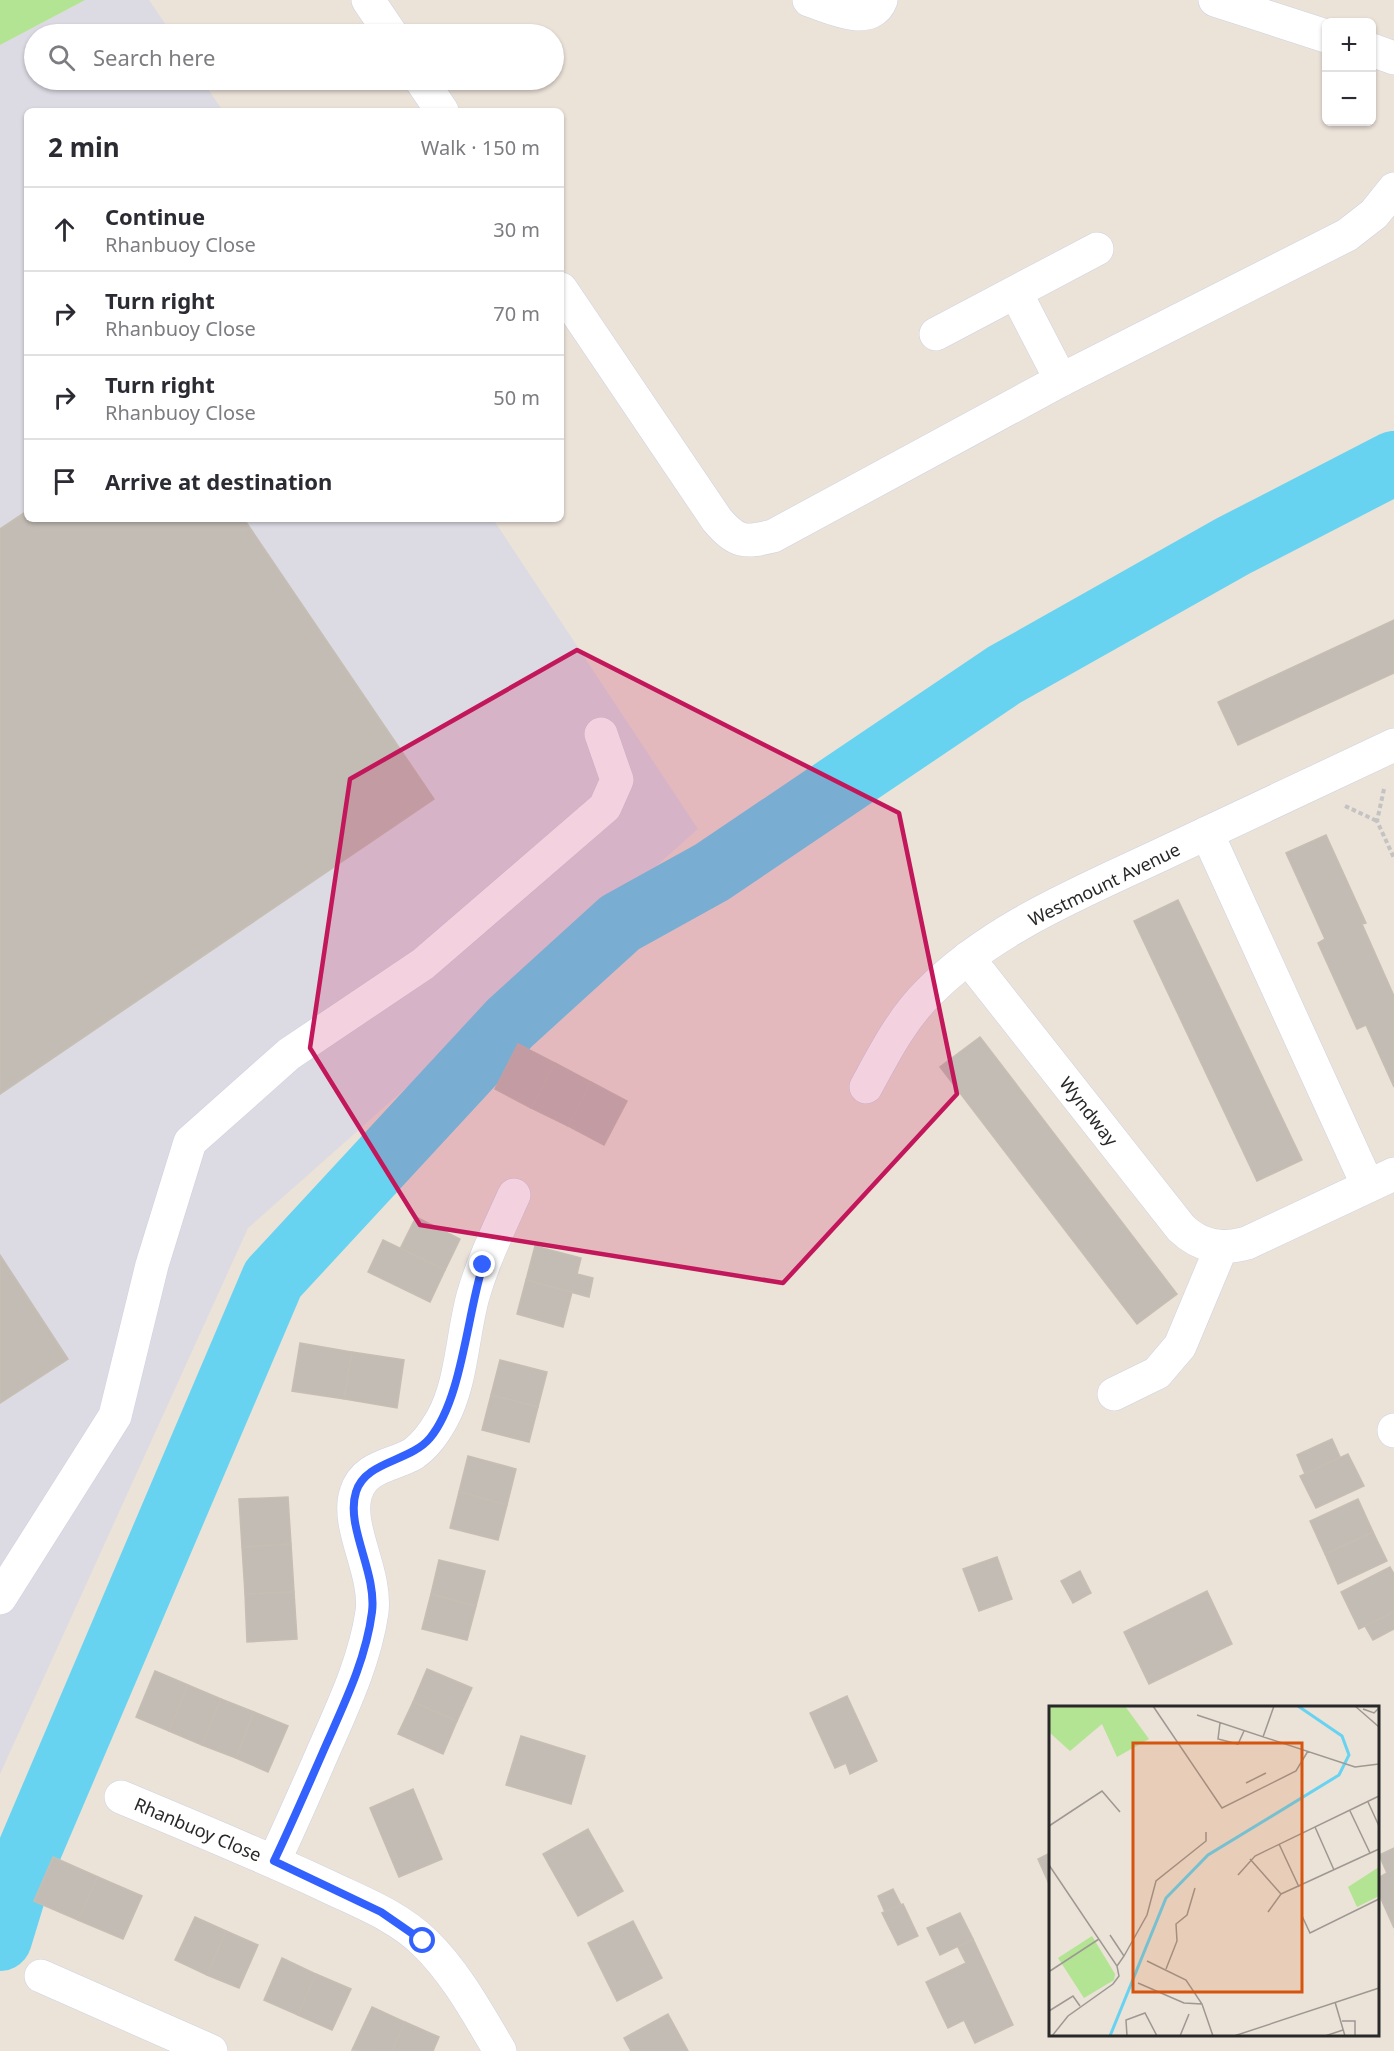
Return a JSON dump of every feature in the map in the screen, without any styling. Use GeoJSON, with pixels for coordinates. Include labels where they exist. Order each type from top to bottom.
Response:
{"type":"FeatureCollection","features":[{"type":"Feature","properties":{"kind":"street"},"geometry":{"type":"LineString","coordinates":[[368,0],[384,24]]}},
{"type":"Feature","properties":{"kind":"street"},"geometry":{"type":"LineString","coordinates":[[809,0],[857,15],[868,14],[879,6],[881,0]]}},
{"type":"Feature","properties":{"kind":"street"},"geometry":{"type":"LineString","coordinates":[[1215,0],[1322,35]]}},
{"type":"Feature","properties":{"kind":"street"},"geometry":{"type":"LineString","coordinates":[[1376,52],[1394,58]]}},
{"type":"Feature","properties":{"kind":"street"},"geometry":{"type":"LineString","coordinates":[[428,90],[440,108]]}},
{"type":"Feature","properties":{"kind":"street"},"geometry":{"type":"LineString","coordinates":[[564,293],[717,520],[737,539],[747,541],[773,536],[1061,380],[1347,235],[1374,214],[1394,189]]}},
{"type":"Feature","properties":{"kind":"street"},"geometry":{"type":"LineString","coordinates":[[936,334],[1097,249]]}},
{"type":"Feature","properties":{"kind":"street"},"geometry":{"type":"LineString","coordinates":[[1016,293],[1061,380]]}},
{"type":"Feature","properties":{"kind":"street"},"geometry":{"type":"LineString","coordinates":[[0,1598],[115,1416],[152,1265],[190,1142],[289,1054],[423,964],[605,807],[617,780],[601,734]]}},
{"type":"Feature","properties":{"kind":"street","name":"Westmount Avenue"},"geometry":{"type":"LineString","coordinates":[[866,1087],[895,1032],[927,993],[968,958],[1004,934],[1075,896],[1394,745]]}},
{"type":"Feature","properties":{"kind":"street"},"geometry":{"type":"LineString","coordinates":[[1114,1394],[1157,1373],[1180,1346],[1221,1248],[1247,1243],[1381,1180],[1207,833]]}},
{"type":"Feature","properties":{"kind":"street","name":"Wyndway"},"geometry":{"type":"LineString","coordinates":[[968,958],[1181,1227],[1200,1242],[1221,1248]]}},
{"type":"Feature","properties":{"kind":"street","name":"Rhanbuoy Close"},"geometry":{"type":"LineString","coordinates":[[274,1861],[353,1685],[368,1634],[372,1595],[369,1568],[353,1514],[356,1491],[360,1481],[368,1473],[412,1454],[422,1447],[444,1416],[457,1376],[473,1297],[483,1265],[514,1196]]}},
{"type":"Feature","properties":{"kind":"street","name":"Rhanbuoy Close"},"geometry":{"type":"LineString","coordinates":[[121,1797],[274,1861],[381,1912],[423,1941],[452,1973],[501,2051]]}},
{"type":"Feature","properties":{"kind":"street"},"geometry":{"type":"LineString","coordinates":[[41,1976],[211,2051]]}},
{"type":"Feature","properties":{"kind":"path"},"geometry":{"type":"LineString","coordinates":[[1377,821],[1394,858]]}},
{"type":"Feature","properties":{"kind":"highlighted area"},"geometry":{"type":"Polygon","coordinates":[[[577,650],[899,813],[957,1094],[783,1283],[420,1225],[310,1048],[350,779],[577,650]]]}},
{"type":"Feature","properties":{"kind":"shaded area"},"geometry":{"type":"Polygon","coordinates":[[[85,0],[149,0],[165,24],[40,24],[85,0]]]}},
{"type":"Feature","properties":{"kind":"shaded area"},"geometry":{"type":"Polygon","coordinates":[[[24,32],[24,90],[209,90],[221,108],[24,108],[24,522],[495,522],[698,829],[248,1228],[0,1774],[0,45],[24,32]]]}},
{"type":"Feature","properties":{"kind":"green space"},"geometry":{"type":"Polygon","coordinates":[[[0,0],[85,0],[40,24],[24,24],[24,32],[0,45],[0,0]]]}},
{"type":"Feature","properties":{"kind":"building"},"geometry":{"type":"Polygon","coordinates":[[[24,513],[24,522],[246,522],[434,799],[0,1094],[0,529],[24,513]]]}},
{"type":"Feature","properties":{"kind":"building"},"geometry":{"type":"Polygon","coordinates":[[[1394,620],[1394,673],[1238,745],[1218,702],[1394,620]]]}},
{"type":"Feature","properties":{"kind":"building"},"geometry":{"type":"Polygon","coordinates":[[[1326,835],[1366,923],[1362,924],[1394,996],[1394,1087],[1366,1025],[1357,1029],[1318,943],[1325,939],[1286,853],[1326,835]]]}},
{"type":"Feature","properties":{"kind":"building"},"geometry":{"type":"Polygon","coordinates":[[[1178,900],[1302,1160],[1257,1181],[1134,921],[1178,900]]]}},
{"type":"Feature","properties":{"kind":"building"},"geometry":{"type":"Polygon","coordinates":[[[980,1037],[1177,1294],[1137,1324],[940,1067],[980,1037]]]}},
{"type":"Feature","properties":{"kind":"building"},"geometry":{"type":"Polygon","coordinates":[[[518,1044],[555,1063],[531,1108],[495,1089],[518,1044]]]}},
{"type":"Feature","properties":{"kind":"building"},"geometry":{"type":"Polygon","coordinates":[[[555,1063],[591,1082],[568,1126],[531,1108],[555,1063]]]}},
{"type":"Feature","properties":{"kind":"building"},"geometry":{"type":"Polygon","coordinates":[[[591,1082],[627,1101],[604,1145],[568,1126],[591,1082]]]}},
{"type":"Feature","properties":{"kind":"building"},"geometry":{"type":"Polygon","coordinates":[[[416,1217],[460,1239],[445,1270],[400,1249],[416,1217]]]}},
{"type":"Feature","properties":{"kind":"building"},"geometry":{"type":"Polygon","coordinates":[[[383,1240],[445,1270],[430,1302],[368,1272],[383,1240]]]}},
{"type":"Feature","properties":{"kind":"building"},"geometry":{"type":"Polygon","coordinates":[[[535,1246],[581,1258],[577,1274],[593,1278],[589,1297],[526,1280],[535,1246]]]}},
{"type":"Feature","properties":{"kind":"building"},"geometry":{"type":"Polygon","coordinates":[[[0,1255],[68,1359],[0,1403],[0,1255]]]}},
{"type":"Feature","properties":{"kind":"building"},"geometry":{"type":"Polygon","coordinates":[[[526,1280],[572,1292],[563,1327],[517,1314],[526,1280]]]}},
{"type":"Feature","properties":{"kind":"building"},"geometry":{"type":"Polygon","coordinates":[[[300,1343],[352,1352],[344,1399],[292,1391],[300,1343]]]}},
{"type":"Feature","properties":{"kind":"building"},"geometry":{"type":"Polygon","coordinates":[[[352,1352],[404,1360],[397,1408],[344,1399],[352,1352]]]}},
{"type":"Feature","properties":{"kind":"building"},"geometry":{"type":"Polygon","coordinates":[[[500,1360],[547,1372],[538,1407],[491,1395],[500,1360]]]}},
{"type":"Feature","properties":{"kind":"building"},"geometry":{"type":"Polygon","coordinates":[[[491,1395],[538,1407],[529,1442],[482,1430],[491,1395]]]}},
{"type":"Feature","properties":{"kind":"building"},"geometry":{"type":"Polygon","coordinates":[[[1332,1439],[1340,1457],[1305,1474],[1297,1455],[1332,1439]]]}},
{"type":"Feature","properties":{"kind":"building"},"geometry":{"type":"Polygon","coordinates":[[[1348,1454],[1364,1486],[1316,1508],[1300,1476],[1348,1454]]]}},
{"type":"Feature","properties":{"kind":"building"},"geometry":{"type":"Polygon","coordinates":[[[468,1456],[516,1469],[507,1505],[459,1492],[468,1456]]]}},
{"type":"Feature","properties":{"kind":"building"},"geometry":{"type":"Polygon","coordinates":[[[459,1492],[507,1505],[498,1540],[450,1528],[459,1492]]]}},
{"type":"Feature","properties":{"kind":"building"},"geometry":{"type":"Polygon","coordinates":[[[288,1497],[291,1544],[242,1547],[239,1499],[288,1497]]]}},
{"type":"Feature","properties":{"kind":"building"},"geometry":{"type":"Polygon","coordinates":[[[1358,1499],[1373,1532],[1325,1554],[1310,1521],[1358,1499]]]}},
{"type":"Feature","properties":{"kind":"building"},"geometry":{"type":"Polygon","coordinates":[[[1373,1532],[1387,1561],[1338,1584],[1325,1554],[1373,1532]]]}},
{"type":"Feature","properties":{"kind":"building"},"geometry":{"type":"Polygon","coordinates":[[[291,1544],[294,1592],[245,1594],[242,1547],[291,1544]]]}},
{"type":"Feature","properties":{"kind":"building"},"geometry":{"type":"Polygon","coordinates":[[[997,1557],[1012,1599],[979,1611],[963,1569],[997,1557]]]}},
{"type":"Feature","properties":{"kind":"building"},"geometry":{"type":"Polygon","coordinates":[[[439,1560],[485,1571],[476,1606],[431,1594],[439,1560]]]}},
{"type":"Feature","properties":{"kind":"building"},"geometry":{"type":"Polygon","coordinates":[[[1390,1567],[1394,1574],[1394,1612],[1359,1629],[1341,1592],[1390,1567]]]}},
{"type":"Feature","properties":{"kind":"building"},"geometry":{"type":"Polygon","coordinates":[[[1080,1571],[1091,1593],[1073,1603],[1061,1581],[1080,1571]]]}},
{"type":"Feature","properties":{"kind":"building"},"geometry":{"type":"Polygon","coordinates":[[[1207,1591],[1232,1644],[1149,1684],[1124,1632],[1207,1591]]]}},
{"type":"Feature","properties":{"kind":"building"},"geometry":{"type":"Polygon","coordinates":[[[294,1592],[297,1639],[247,1642],[245,1594],[294,1592]]]}},
{"type":"Feature","properties":{"kind":"building"},"geometry":{"type":"Polygon","coordinates":[[[431,1594],[476,1606],[467,1640],[422,1629],[431,1594]]]}},
{"type":"Feature","properties":{"kind":"building"},"geometry":{"type":"Polygon","coordinates":[[[1394,1612],[1394,1629],[1373,1640],[1365,1626],[1394,1612]]]}},
{"type":"Feature","properties":{"kind":"building"},"geometry":{"type":"Polygon","coordinates":[[[427,1669],[472,1688],[457,1721],[413,1702],[427,1669]]]}},
{"type":"Feature","properties":{"kind":"building"},"geometry":{"type":"Polygon","coordinates":[[[155,1671],[188,1685],[169,1731],[136,1717],[155,1671]]]}},
{"type":"Feature","properties":{"kind":"building"},"geometry":{"type":"Polygon","coordinates":[[[188,1685],[221,1699],[202,1745],[169,1731],[188,1685]]]}},
{"type":"Feature","properties":{"kind":"building"},"geometry":{"type":"Polygon","coordinates":[[[847,1696],[877,1761],[850,1774],[846,1763],[835,1768],[810,1713],[847,1696]]]}},
{"type":"Feature","properties":{"kind":"building"},"geometry":{"type":"Polygon","coordinates":[[[221,1699],[254,1712],[236,1758],[202,1745],[221,1699]]]}},
{"type":"Feature","properties":{"kind":"building"},"geometry":{"type":"Polygon","coordinates":[[[413,1702],[457,1721],[443,1754],[398,1734],[413,1702]]]}},
{"type":"Feature","properties":{"kind":"building"},"geometry":{"type":"Polygon","coordinates":[[[254,1712],[288,1726],[268,1772],[236,1758],[254,1712]]]}},
{"type":"Feature","properties":{"kind":"building"},"geometry":{"type":"Polygon","coordinates":[[[521,1736],[585,1756],[571,1804],[506,1785],[521,1736]]]}},
{"type":"Feature","properties":{"kind":"building"},"geometry":{"type":"Polygon","coordinates":[[[413,1789],[442,1859],[399,1877],[370,1808],[413,1789]]]}},
{"type":"Feature","properties":{"kind":"building"},"geometry":{"type":"Polygon","coordinates":[[[588,1829],[623,1891],[578,1916],[543,1854],[588,1829]]]}},
{"type":"Feature","properties":{"kind":"building"},"geometry":{"type":"Polygon","coordinates":[[[1394,1848],[1394,1928],[1379,1894],[1379,1877],[1387,1873],[1379,1855],[1394,1848]]]}},
{"type":"Feature","properties":{"kind":"building"},"geometry":{"type":"Polygon","coordinates":[[[1049,1854],[1049,1884],[1038,1859],[1049,1854]]]}},
{"type":"Feature","properties":{"kind":"building"},"geometry":{"type":"Polygon","coordinates":[[[53,1857],[98,1877],[78,1920],[34,1901],[53,1857]]]}},
{"type":"Feature","properties":{"kind":"building"},"geometry":{"type":"Polygon","coordinates":[[[98,1877],[142,1896],[123,1939],[78,1920],[98,1877]]]}},
{"type":"Feature","properties":{"kind":"building"},"geometry":{"type":"Polygon","coordinates":[[[893,1889],[901,1905],[885,1912],[878,1896],[893,1889]]]}},
{"type":"Feature","properties":{"kind":"building"},"geometry":{"type":"Polygon","coordinates":[[[903,1904],[918,1936],[898,1945],[882,1913],[903,1904]]]}},
{"type":"Feature","properties":{"kind":"building"},"geometry":{"type":"Polygon","coordinates":[[[960,1913],[973,1939],[940,1955],[927,1928],[960,1913]]]}},
{"type":"Feature","properties":{"kind":"building"},"geometry":{"type":"Polygon","coordinates":[[[195,1917],[226,1931],[207,1975],[175,1960],[195,1917]]]}},
{"type":"Feature","properties":{"kind":"building"},"geometry":{"type":"Polygon","coordinates":[[[633,1921],[662,1978],[617,2001],[588,1943],[633,1921]]]}},
{"type":"Feature","properties":{"kind":"building"},"geometry":{"type":"Polygon","coordinates":[[[226,1931],[258,1945],[239,1988],[207,1975],[226,1931]]]}},
{"type":"Feature","properties":{"kind":"building"},"geometry":{"type":"Polygon","coordinates":[[[973,1939],[1013,2025],[975,2043],[964,2020],[948,2028],[926,1982],[966,1963],[958,1947],[973,1939]]]}},
{"type":"Feature","properties":{"kind":"building"},"geometry":{"type":"Polygon","coordinates":[[[282,1958],[316,1974],[298,2015],[264,2000],[282,1958]]]}},
{"type":"Feature","properties":{"kind":"building"},"geometry":{"type":"Polygon","coordinates":[[[316,1974],[351,1989],[332,2030],[298,2015],[316,1974]]]}},
{"type":"Feature","properties":{"kind":"building"},"geometry":{"type":"Polygon","coordinates":[[[372,2007],[405,2022],[392,2051],[352,2050],[372,2007]]]}},
{"type":"Feature","properties":{"kind":"building"},"geometry":{"type":"Polygon","coordinates":[[[668,2014],[688,2051],[631,2051],[624,2038],[668,2014]]]}},
{"type":"Feature","properties":{"kind":"building"},"geometry":{"type":"Polygon","coordinates":[[[405,2022],[439,2037],[433,2051],[392,2051],[405,2022]]]}},
{"type":"Feature","properties":{"kind":"waterway"},"geometry":{"type":"LineString","coordinates":[[0,1939],[21,1870],[273,1279],[510,1023],[620,923],[712,872],[1004,675],[1233,546],[1394,463]]}},
{"type":"Feature","properties":{"kind":"route"},"geometry":{"type":"LineString","coordinates":[[423,1941],[402,1924],[381,1912],[274,1861],[353,1685],[368,1634],[372,1595],[369,1568],[353,1514],[352,1504],[356,1491],[360,1481],[368,1473],[412,1454],[422,1447],[444,1416],[457,1376],[473,1297],[483,1265]]}}]}
